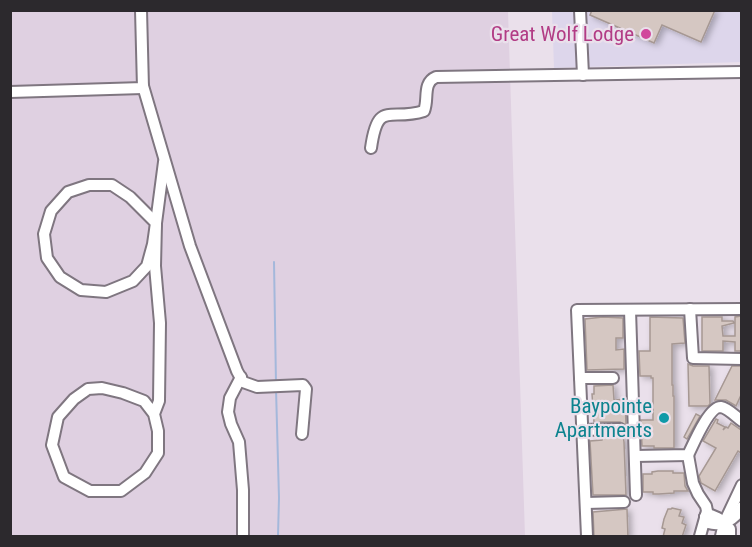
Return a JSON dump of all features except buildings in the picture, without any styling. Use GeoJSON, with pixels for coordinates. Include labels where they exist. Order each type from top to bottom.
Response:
{"type":"FeatureCollection","features":[{"type":"Feature","properties":{"kind":"street"},"geometry":{"type":"LineString","coordinates":[[141,10],[143,87],[190,246],[243,382],[257,387],[296,384],[303,385],[306,389],[302,434]]}},
{"type":"Feature","properties":{"kind":"street"},"geometry":{"type":"LineString","coordinates":[[580,10],[583,75]]}},
{"type":"Feature","properties":{"kind":"street"},"geometry":{"type":"LineString","coordinates":[[372,148],[379,118],[384,115],[424,111],[428,84],[432,78],[436,77],[741,72]]}},
{"type":"Feature","properties":{"kind":"street"},"geometry":{"type":"LineString","coordinates":[[10,92],[143,87]]}},
{"type":"Feature","properties":{"kind":"street"},"geometry":{"type":"LineString","coordinates":[[154,414],[144,401],[123,393],[102,388],[88,389],[74,399],[58,417],[52,445],[64,477],[90,491],[121,491],[145,473],[158,453],[158,431],[154,414],[159,401],[160,323],[155,266],[156,222],[130,196],[112,185],[89,185],[68,192],[51,211],[44,234],[47,258],[60,277],[81,290],[106,292],[133,281],[147,266],[153,244],[156,222],[164,162]]}},
{"type":"Feature","properties":{"kind":"street"},"geometry":{"type":"LineString","coordinates":[[690,309],[693,358],[741,359]]}},
{"type":"Feature","properties":{"kind":"street"},"geometry":{"type":"LineString","coordinates":[[587,537],[577,310],[741,309]]}},
{"type":"Feature","properties":{"kind":"street"},"geometry":{"type":"LineString","coordinates":[[630,310],[636,495]]}},
{"type":"Feature","properties":{"kind":"street"},"geometry":{"type":"LineString","coordinates":[[240,377],[230,398],[228,412],[239,442],[243,490],[243,537]]}},
{"type":"Feature","properties":{"kind":"street"},"geometry":{"type":"LineString","coordinates":[[580,378],[613,378]]}},
{"type":"Feature","properties":{"kind":"street"},"geometry":{"type":"LineString","coordinates":[[700,537],[707,511],[693,483],[688,455],[708,416],[716,408],[727,410],[741,421]]}},
{"type":"Feature","properties":{"kind":"street"},"geometry":{"type":"LineString","coordinates":[[583,430],[620,429]]}},
{"type":"Feature","properties":{"kind":"street"},"geometry":{"type":"LineString","coordinates":[[635,456],[688,455]]}},
{"type":"Feature","properties":{"kind":"street"},"geometry":{"type":"LineString","coordinates":[[721,537],[724,523],[741,485]]}},
{"type":"Feature","properties":{"kind":"street"},"geometry":{"type":"LineString","coordinates":[[586,504],[624,502]]}},
{"type":"Feature","properties":{"kind":"street"},"geometry":{"type":"LineString","coordinates":[[724,523],[736,516],[741,507]]}},
{"type":"Feature","properties":{"kind":"street"},"geometry":{"type":"LineString","coordinates":[[705,518],[711,515],[718,518],[730,529],[730,537]]}},
{"type":"Feature","properties":{"kind":"street"},"geometry":{"type":"LineString","coordinates":[[735,537],[741,517]]}},
{"type":"Feature","properties":{"kind":"shaded area"},"geometry":{"type":"Polygon","coordinates":[[[10,11],[508,11],[525,536],[11,536],[10,11]]]}},
{"type":"Feature","properties":{"kind":"shaded area"},"geometry":{"type":"Polygon","coordinates":[[[552,11],[592,11],[662,25],[701,42],[715,11],[741,11],[741,62],[554,68],[552,11]]]}},
{"type":"Feature","properties":{"kind":"waterway"},"geometry":{"type":"LineString","coordinates":[[274,262],[276,384]]}},
{"type":"Feature","properties":{"kind":"waterway"},"geometry":{"type":"LineString","coordinates":[[276,389],[278,536]]}},
{"type":"Feature","properties":{"kind":"place","name":"Great Wolf Lodge"},"geometry":{"type":"Point","coordinates":[646,34]}},
{"type":"Feature","properties":{"kind":"place","name":"Baypointe Apartments"},"geometry":{"type":"Point","coordinates":[664,418]}}]}
